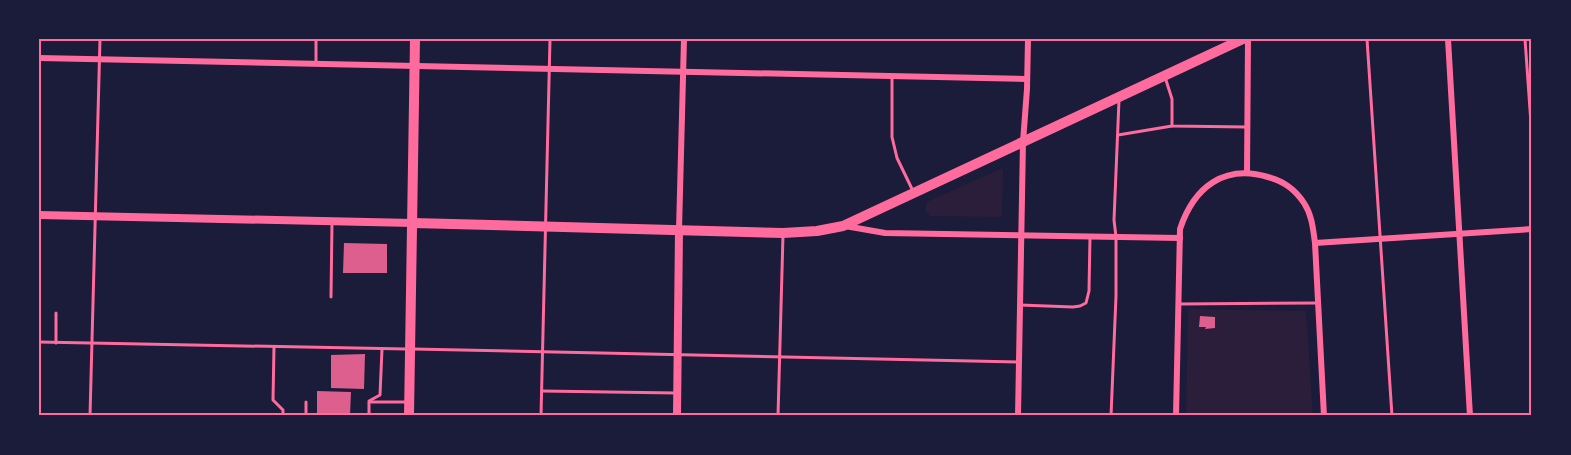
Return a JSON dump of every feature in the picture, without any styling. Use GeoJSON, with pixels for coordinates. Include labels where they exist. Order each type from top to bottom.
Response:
{"type":"FeatureCollection","features":[{"type":"Feature","properties":{"kind":"main road"},"geometry":{"type":"LineString","coordinates":[[409,416],[416,39]]}},
{"type":"Feature","properties":{"kind":"main road"},"geometry":{"type":"LineString","coordinates":[[413,223],[783,232],[817,231],[843,226],[1243,39]]}},
{"type":"Feature","properties":{"kind":"street"},"geometry":{"type":"LineString","coordinates":[[677,416],[684,39]]}},
{"type":"Feature","properties":{"kind":"street"},"geometry":{"type":"LineString","coordinates":[[1018,416],[1023,142],[1028,39]]}},
{"type":"Feature","properties":{"kind":"street"},"geometry":{"type":"LineString","coordinates":[[1247,173],[1248,39]]}},
{"type":"Feature","properties":{"kind":"street"},"geometry":{"type":"LineString","coordinates":[[1448,39],[1470,416]]}},
{"type":"Feature","properties":{"kind":"street"},"geometry":{"type":"LineString","coordinates":[[39,58],[1027,79]]}},
{"type":"Feature","properties":{"kind":"street"},"geometry":{"type":"LineString","coordinates":[[1176,416],[1180,238],[1183,220],[1198,195],[1216,180],[1227,175],[1247,173],[1278,180],[1288,185],[1304,203],[1312,220],[1324,416]]}},
{"type":"Feature","properties":{"kind":"street"},"geometry":{"type":"LineString","coordinates":[[39,215],[413,223]]}},
{"type":"Feature","properties":{"kind":"street"},"geometry":{"type":"LineString","coordinates":[[843,226],[885,232],[1180,238]]}},
{"type":"Feature","properties":{"kind":"street"},"geometry":{"type":"LineString","coordinates":[[1315,243],[1532,229]]}},
{"type":"Feature","properties":{"kind":"lane"},"geometry":{"type":"LineString","coordinates":[[90,416],[100,39]]}},
{"type":"Feature","properties":{"kind":"lane"},"geometry":{"type":"LineString","coordinates":[[316,39],[316,63]]}},
{"type":"Feature","properties":{"kind":"lane"},"geometry":{"type":"LineString","coordinates":[[541,416],[550,39]]}},
{"type":"Feature","properties":{"kind":"lane"},"geometry":{"type":"LineString","coordinates":[[1367,39],[1392,416]]}},
{"type":"Feature","properties":{"kind":"lane"},"geometry":{"type":"LineString","coordinates":[[1525,39],[1532,138]]}},
{"type":"Feature","properties":{"kind":"lane"},"geometry":{"type":"LineString","coordinates":[[1164,75],[1173,99],[1172,126]]}},
{"type":"Feature","properties":{"kind":"lane"},"geometry":{"type":"LineString","coordinates":[[892,76],[892,137],[897,158],[914,192]]}},
{"type":"Feature","properties":{"kind":"lane"},"geometry":{"type":"LineString","coordinates":[[1111,416],[1116,237],[1114,220],[1119,96]]}},
{"type":"Feature","properties":{"kind":"lane"},"geometry":{"type":"LineString","coordinates":[[1119,135],[1172,126],[1248,128]]}},
{"type":"Feature","properties":{"kind":"lane"},"geometry":{"type":"LineString","coordinates":[[331,297],[332,221]]}},
{"type":"Feature","properties":{"kind":"lane"},"geometry":{"type":"LineString","coordinates":[[778,416],[783,232]]}},
{"type":"Feature","properties":{"kind":"lane"},"geometry":{"type":"LineString","coordinates":[[1020,305],[1073,307],[1086,303],[1089,291],[1090,237]]}},
{"type":"Feature","properties":{"kind":"lane"},"geometry":{"type":"LineString","coordinates":[[1178,304],[1317,303]]}},
{"type":"Feature","properties":{"kind":"lane"},"geometry":{"type":"LineString","coordinates":[[56,313],[56,343]]}},
{"type":"Feature","properties":{"kind":"lane"},"geometry":{"type":"LineString","coordinates":[[39,342],[1020,362]]}},
{"type":"Feature","properties":{"kind":"lane"},"geometry":{"type":"LineString","coordinates":[[274,347],[273,400],[283,410],[283,416]]}},
{"type":"Feature","properties":{"kind":"lane"},"geometry":{"type":"LineString","coordinates":[[369,402],[380,395],[382,349]]}},
{"type":"Feature","properties":{"kind":"lane"},"geometry":{"type":"LineString","coordinates":[[542,391],[678,393]]}},
{"type":"Feature","properties":{"kind":"lane"},"geometry":{"type":"LineString","coordinates":[[306,402],[306,416]]}},
{"type":"Feature","properties":{"kind":"lane"},"geometry":{"type":"LineString","coordinates":[[369,402],[409,402]]}},
{"type":"Feature","properties":{"kind":"lane"},"geometry":{"type":"LineString","coordinates":[[369,402],[369,416]]}},
{"type":"Feature","properties":{"kind":"shaded area"},"geometry":{"type":"Polygon","coordinates":[[[1003,168],[1002,217],[930,216],[925,210],[927,202],[1003,168]]]}},
{"type":"Feature","properties":{"kind":"shaded area"},"geometry":{"type":"Polygon","coordinates":[[[1188,309],[1306,311],[1313,416],[1186,416],[1188,309]]]}},
{"type":"Feature","properties":{"kind":"building"},"geometry":{"type":"Polygon","coordinates":[[[344,243],[387,244],[387,273],[343,273],[344,243]]]}},
{"type":"Feature","properties":{"kind":"building"},"geometry":{"type":"Polygon","coordinates":[[[1200,316],[1215,317],[1215,328],[1199,327],[1200,316]]]}},
{"type":"Feature","properties":{"kind":"building"},"geometry":{"type":"Polygon","coordinates":[[[365,354],[364,389],[331,388],[331,355],[365,354]]]}},
{"type":"Feature","properties":{"kind":"building"},"geometry":{"type":"Polygon","coordinates":[[[317,391],[351,392],[350,416],[317,416],[317,391]]]}}]}
